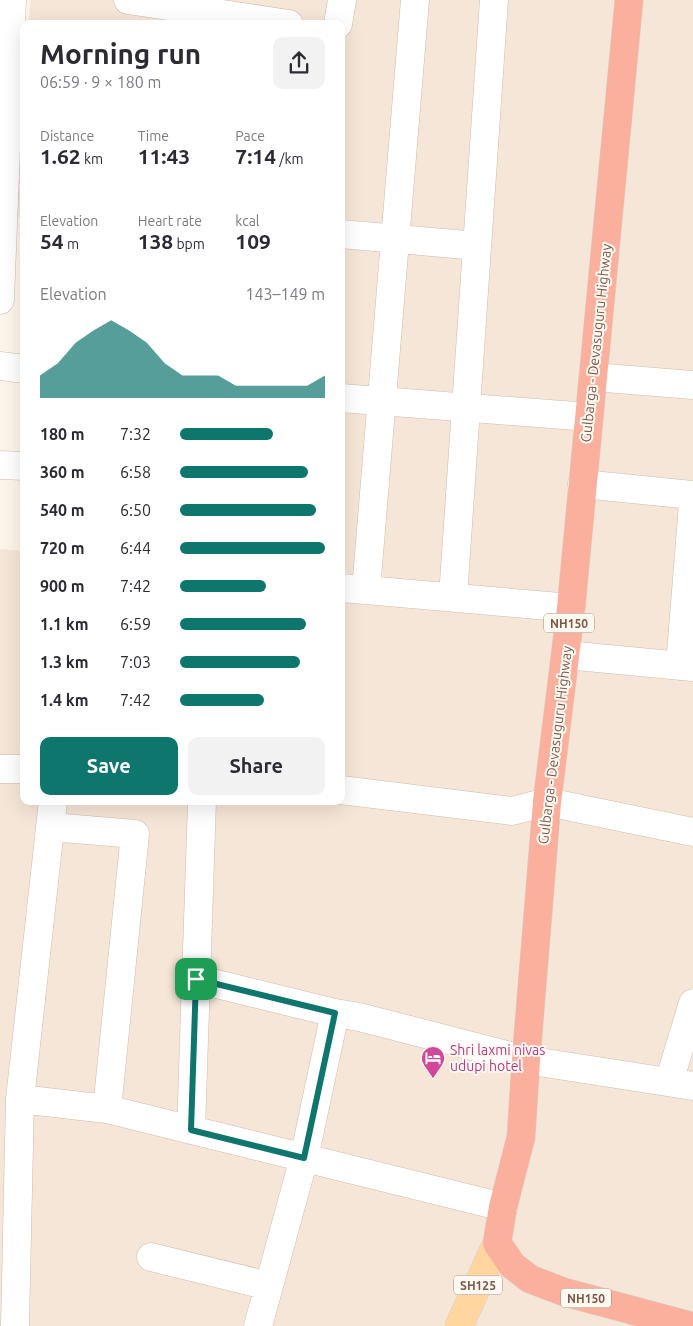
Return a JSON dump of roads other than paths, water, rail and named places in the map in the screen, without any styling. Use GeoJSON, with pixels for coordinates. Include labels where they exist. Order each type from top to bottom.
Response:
{"type":"FeatureCollection","features":[{"type":"Feature","properties":{"kind":"highway","name":"Gulbarga - Devasuguru Highway"},"geometry":{"type":"LineString","coordinates":[[497,1243],[503,1207],[521,1137],[548,802],[571,608],[629,0]]}},
{"type":"Feature","properties":{"kind":"highway","name":"NH150"},"geometry":{"type":"LineString","coordinates":[[497,1243],[512,1265],[530,1279],[564,1292],[691,1326]]}},
{"type":"Feature","properties":{"kind":"main road","name":"SH125"},"geometry":{"type":"LineString","coordinates":[[459,1326],[497,1243]]}},
{"type":"Feature","properties":{"kind":"street"},"geometry":{"type":"LineString","coordinates":[[0,300],[15,151],[12,0]]}},
{"type":"Feature","properties":{"kind":"street"},"geometry":{"type":"LineString","coordinates":[[128,0],[262,20]]}},
{"type":"Feature","properties":{"kind":"street"},"geometry":{"type":"LineString","coordinates":[[339,20],[342,0]]}},
{"type":"Feature","properties":{"kind":"street"},"geometry":{"type":"LineString","coordinates":[[415,0],[381,401],[354,589],[571,608]]}},
{"type":"Feature","properties":{"kind":"street"},"geometry":{"type":"LineString","coordinates":[[453,597],[494,0]]}},
{"type":"Feature","properties":{"kind":"street"},"geometry":{"type":"LineString","coordinates":[[345,234],[477,246]]}},
{"type":"Feature","properties":{"kind":"street"},"geometry":{"type":"LineString","coordinates":[[0,366],[20,368]]}},
{"type":"Feature","properties":{"kind":"street"},"geometry":{"type":"LineString","coordinates":[[593,377],[693,385]]}},
{"type":"Feature","properties":{"kind":"street"},"geometry":{"type":"LineString","coordinates":[[345,398],[589,417]]}},
{"type":"Feature","properties":{"kind":"street"},"geometry":{"type":"LineString","coordinates":[[0,465],[20,466]]}},
{"type":"Feature","properties":{"kind":"street"},"geometry":{"type":"LineString","coordinates":[[582,484],[693,495]]}},
{"type":"Feature","properties":{"kind":"street"},"geometry":{"type":"LineString","coordinates":[[566,655],[686,667],[693,504]]}},
{"type":"Feature","properties":{"kind":"street"},"geometry":{"type":"LineString","coordinates":[[0,769],[20,769]]}},
{"type":"Feature","properties":{"kind":"street"},"geometry":{"type":"LineString","coordinates":[[345,790],[512,811],[548,802],[693,832]]}},
{"type":"Feature","properties":{"kind":"street"},"geometry":{"type":"LineString","coordinates":[[191,1130],[202,805]]}},
{"type":"Feature","properties":{"kind":"street"},"geometry":{"type":"LineString","coordinates":[[15,1326],[20,1099],[52,814],[134,834],[107,1109]]}},
{"type":"Feature","properties":{"kind":"street"},"geometry":{"type":"LineString","coordinates":[[196,979],[335,1013],[360,1017],[526,1060],[681,1084],[693,1003]]}},
{"type":"Feature","properties":{"kind":"street"},"geometry":{"type":"LineString","coordinates":[[258,1326],[304,1158],[335,1013]]}},
{"type":"Feature","properties":{"kind":"street"},"geometry":{"type":"LineString","coordinates":[[20,1099],[107,1109],[503,1207]]}},
{"type":"Feature","properties":{"kind":"street"},"geometry":{"type":"LineString","coordinates":[[151,1257],[268,1286]]}},
{"type":"Feature","properties":{"kind":"street"},"geometry":{"type":"LineString","coordinates":[[691,1326],[693,1315]]}},
{"type":"Feature","properties":{"kind":"place","name":"Shri laxmi nivas udupi hotel"},"geometry":{"type":"Point","coordinates":[433,1079]}}]}
